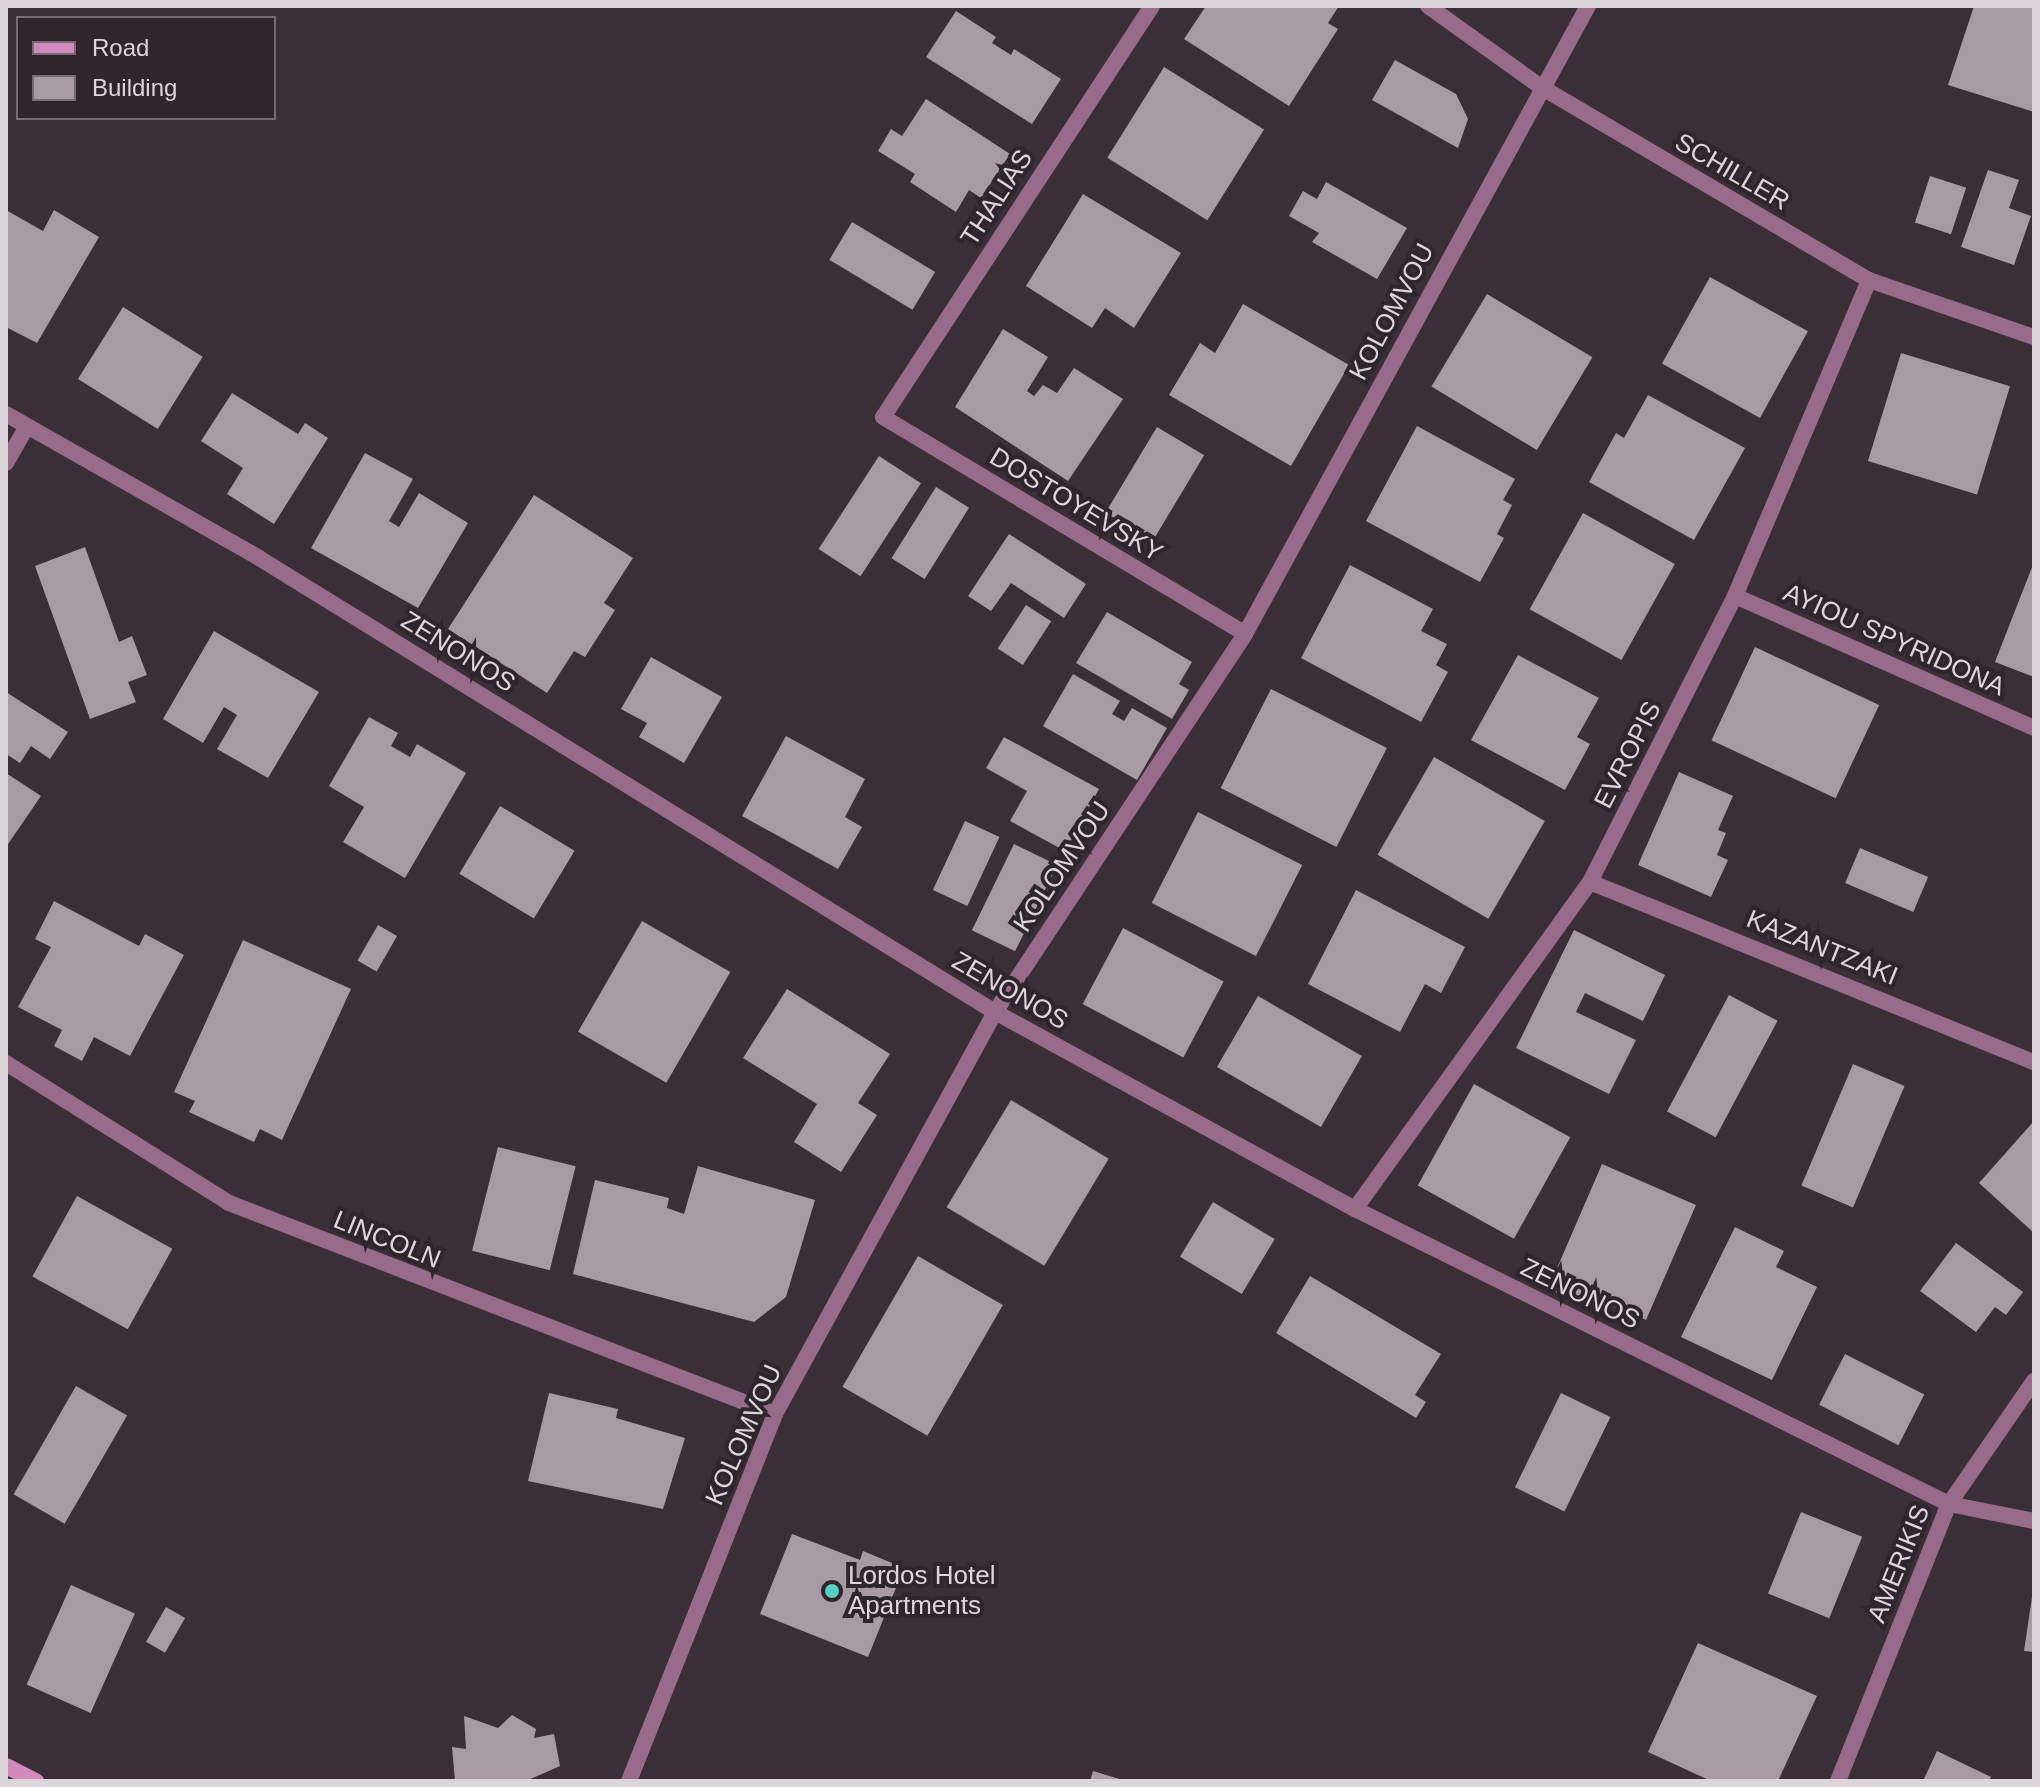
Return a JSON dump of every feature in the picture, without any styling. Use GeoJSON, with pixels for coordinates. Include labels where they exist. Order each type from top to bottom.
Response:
{"type":"FeatureCollection","features":[{"type":"Feature","properties":{"kind":"street","name":"THALIAS"},"geometry":{"type":"LineString","coordinates":[[883,417],[1152,6]]}},
{"type":"Feature","properties":{"kind":"street","name":"SCHILLER"},"geometry":{"type":"LineString","coordinates":[[1428,6],[1541,87],[1869,280],[2034,337]]}},
{"type":"Feature","properties":{"kind":"street","name":"KOLOMVOU"},"geometry":{"type":"LineString","coordinates":[[629,1781],[775,1414],[995,1012],[1245,634],[1541,87],[1588,6]]}},
{"type":"Feature","properties":{"kind":"street","name":"EVROPIS"},"geometry":{"type":"LineString","coordinates":[[1355,1209],[1590,882],[1735,596],[1869,280]]}},
{"type":"Feature","properties":{"kind":"street","name":"ZENONOS"},"geometry":{"type":"LineString","coordinates":[[6,414],[259,558],[995,1012],[1355,1209],[1949,1504],[2034,1521]]}},
{"type":"Feature","properties":{"kind":"street","name":"DOSTOYEVSKY"},"geometry":{"type":"LineString","coordinates":[[883,417],[1245,634]]}},
{"type":"Feature","properties":{"kind":"street"},"geometry":{"type":"LineString","coordinates":[[6,463],[26,428]]}},
{"type":"Feature","properties":{"kind":"street","name":"AYIOU SPYRIDONA"},"geometry":{"type":"LineString","coordinates":[[1735,596],[2034,728]]}},
{"type":"Feature","properties":{"kind":"street","name":"KAZANTZAKI"},"geometry":{"type":"LineString","coordinates":[[1590,882],[2034,1062]]}},
{"type":"Feature","properties":{"kind":"street","name":"LINCOLN"},"geometry":{"type":"LineString","coordinates":[[6,1063],[229,1203],[775,1414]]}},
{"type":"Feature","properties":{"kind":"street","name":"AMERIKIS"},"geometry":{"type":"LineString","coordinates":[[1838,1781],[1949,1504],[2034,1381]]}},
{"type":"Feature","properties":{"kind":"street"},"geometry":{"type":"LineString","coordinates":[[6,1766],[36,1781]]}},
{"type":"Feature","properties":{"kind":"building"},"geometry":{"type":"Polygon","coordinates":[[[1206,6],[1339,6],[1328,23],[1338,29],[1289,106],[1184,39],[1206,6]]]}},
{"type":"Feature","properties":{"kind":"building"},"geometry":{"type":"Polygon","coordinates":[[[1974,6],[2034,6],[2034,112],[1948,85],[1974,6]]]}},
{"type":"Feature","properties":{"kind":"building"},"geometry":{"type":"Polygon","coordinates":[[[956,11],[996,37],[992,43],[1011,55],[1014,49],[1061,79],[1032,124],[926,57],[956,11]]]}},
{"type":"Feature","properties":{"kind":"building"},"geometry":{"type":"Polygon","coordinates":[[[1395,60],[1456,94],[1468,119],[1458,148],[1372,100],[1395,60]]]}},
{"type":"Feature","properties":{"kind":"building"},"geometry":{"type":"Polygon","coordinates":[[[1164,67],[1264,130],[1207,220],[1107,158],[1164,67]]]}},
{"type":"Feature","properties":{"kind":"building"},"geometry":{"type":"Polygon","coordinates":[[[926,99],[1010,154],[981,198],[969,190],[956,212],[910,182],[915,174],[878,151],[891,129],[902,136],[926,99]]]}},
{"type":"Feature","properties":{"kind":"building"},"geometry":{"type":"Polygon","coordinates":[[[1988,170],[2019,180],[2009,208],[2031,216],[2014,265],[1961,247],[1988,170]]]}},
{"type":"Feature","properties":{"kind":"building"},"geometry":{"type":"Polygon","coordinates":[[[1930,176],[1966,188],[1951,234],[1915,223],[1930,176]]]}},
{"type":"Feature","properties":{"kind":"building"},"geometry":{"type":"Polygon","coordinates":[[[1326,182],[1407,228],[1377,279],[1312,242],[1319,233],[1289,216],[1303,191],[1317,199],[1326,182]]]}},
{"type":"Feature","properties":{"kind":"building"},"geometry":{"type":"Polygon","coordinates":[[[1083,194],[1181,253],[1134,328],[1105,308],[1092,328],[1026,286],[1083,194]]]}},
{"type":"Feature","properties":{"kind":"building"},"geometry":{"type":"Polygon","coordinates":[[[6,210],[43,231],[54,210],[99,237],[37,343],[6,327],[6,210]]]}},
{"type":"Feature","properties":{"kind":"building"},"geometry":{"type":"Polygon","coordinates":[[[852,222],[935,272],[912,310],[829,260],[852,222]]]}},
{"type":"Feature","properties":{"kind":"building"},"geometry":{"type":"Polygon","coordinates":[[[1710,277],[1808,331],[1760,418],[1662,364],[1710,277]]]}},
{"type":"Feature","properties":{"kind":"building"},"geometry":{"type":"Polygon","coordinates":[[[1487,294],[1592,357],[1537,450],[1431,387],[1487,294]]]}},
{"type":"Feature","properties":{"kind":"building"},"geometry":{"type":"Polygon","coordinates":[[[1243,304],[1349,365],[1291,466],[1169,395],[1200,343],[1215,353],[1243,304]]]}},
{"type":"Feature","properties":{"kind":"building"},"geometry":{"type":"Polygon","coordinates":[[[123,307],[203,357],[158,429],[78,379],[123,307]]]}},
{"type":"Feature","properties":{"kind":"building"},"geometry":{"type":"Polygon","coordinates":[[[1003,329],[1048,357],[1027,391],[1034,396],[1043,385],[1057,393],[1074,368],[1123,399],[1068,481],[955,407],[1003,329]]]}},
{"type":"Feature","properties":{"kind":"building"},"geometry":{"type":"Polygon","coordinates":[[[1901,353],[2010,386],[1977,494],[1868,461],[1901,353]]]}},
{"type":"Feature","properties":{"kind":"building"},"geometry":{"type":"Polygon","coordinates":[[[232,393],[298,434],[305,423],[328,438],[274,524],[227,494],[243,468],[201,441],[232,393]]]}},
{"type":"Feature","properties":{"kind":"building"},"geometry":{"type":"Polygon","coordinates":[[[1648,395],[1745,448],[1694,540],[1589,482],[1616,433],[1624,438],[1648,395]]]}},
{"type":"Feature","properties":{"kind":"building"},"geometry":{"type":"Polygon","coordinates":[[[1417,426],[1515,479],[1503,500],[1512,505],[1497,534],[1504,538],[1480,582],[1366,521],[1417,426]]]}},
{"type":"Feature","properties":{"kind":"building"},"geometry":{"type":"Polygon","coordinates":[[[1157,427],[1204,455],[1153,541],[1105,513],[1157,427]]]}},
{"type":"Feature","properties":{"kind":"building"},"geometry":{"type":"Polygon","coordinates":[[[365,453],[413,479],[389,521],[399,527],[419,493],[468,523],[418,608],[311,548],[365,453]]]}},
{"type":"Feature","properties":{"kind":"building"},"geometry":{"type":"Polygon","coordinates":[[[879,456],[921,483],[860,576],[819,549],[879,456]]]}},
{"type":"Feature","properties":{"kind":"building"},"geometry":{"type":"Polygon","coordinates":[[[936,487],[969,508],[925,579],[891,558],[936,487]]]}},
{"type":"Feature","properties":{"kind":"building"},"geometry":{"type":"Polygon","coordinates":[[[534,495],[633,558],[604,603],[615,610],[585,657],[574,651],[547,693],[448,629],[534,495]]]}},
{"type":"Feature","properties":{"kind":"building"},"geometry":{"type":"Polygon","coordinates":[[[1583,513],[1675,564],[1622,660],[1530,609],[1583,513]]]}},
{"type":"Feature","properties":{"kind":"building"},"geometry":{"type":"Polygon","coordinates":[[[1009,534],[1086,584],[1064,618],[1011,583],[991,611],[968,596],[1009,534]]]}},
{"type":"Feature","properties":{"kind":"building"},"geometry":{"type":"Polygon","coordinates":[[[85,547],[119,642],[132,636],[147,675],[128,682],[136,702],[90,719],[35,566],[85,547]]]}},
{"type":"Feature","properties":{"kind":"building"},"geometry":{"type":"Polygon","coordinates":[[[2034,562],[2034,677],[1995,662],[2034,562]]]}},
{"type":"Feature","properties":{"kind":"building"},"geometry":{"type":"Polygon","coordinates":[[[1350,565],[1433,609],[1421,631],[1447,644],[1436,665],[1448,672],[1421,722],[1301,658],[1350,565]]]}},
{"type":"Feature","properties":{"kind":"building"},"geometry":{"type":"Polygon","coordinates":[[[1026,605],[1051,621],[1023,665],[998,649],[1026,605]]]}},
{"type":"Feature","properties":{"kind":"building"},"geometry":{"type":"Polygon","coordinates":[[[1107,612],[1192,662],[1179,684],[1189,690],[1172,719],[1076,663],[1107,612]]]}},
{"type":"Feature","properties":{"kind":"building"},"geometry":{"type":"Polygon","coordinates":[[[214,631],[319,692],[268,778],[217,749],[237,715],[224,707],[203,743],[163,719],[214,631]]]}},
{"type":"Feature","properties":{"kind":"building"},"geometry":{"type":"Polygon","coordinates":[[[1755,647],[1879,705],[1836,798],[1711,740],[1755,647]]]}},
{"type":"Feature","properties":{"kind":"building"},"geometry":{"type":"Polygon","coordinates":[[[1518,655],[1599,698],[1577,737],[1590,744],[1565,790],[1471,740],[1518,655]]]}},
{"type":"Feature","properties":{"kind":"building"},"geometry":{"type":"Polygon","coordinates":[[[651,657],[722,697],[684,763],[639,737],[647,723],[621,709],[651,657]]]}},
{"type":"Feature","properties":{"kind":"building"},"geometry":{"type":"Polygon","coordinates":[[[1073,674],[1120,701],[1112,714],[1124,721],[1132,708],[1167,728],[1137,780],[1043,726],[1073,674]]]}},
{"type":"Feature","properties":{"kind":"building"},"geometry":{"type":"Polygon","coordinates":[[[1271,689],[1387,748],[1336,847],[1221,788],[1271,689]]]}},
{"type":"Feature","properties":{"kind":"building"},"geometry":{"type":"Polygon","coordinates":[[[6,692],[68,732],[50,759],[31,746],[20,763],[6,754],[6,692]]]}},
{"type":"Feature","properties":{"kind":"building"},"geometry":{"type":"Polygon","coordinates":[[[369,717],[398,733],[391,746],[410,757],[417,744],[466,773],[405,878],[343,842],[364,807],[329,786],[369,717]]]}},
{"type":"Feature","properties":{"kind":"building"},"geometry":{"type":"Polygon","coordinates":[[[786,736],[865,779],[845,817],[862,827],[838,869],[742,816],[786,736]]]}},
{"type":"Feature","properties":{"kind":"building"},"geometry":{"type":"Polygon","coordinates":[[[1004,737],[1099,789],[1065,851],[1010,821],[1027,791],[986,768],[1004,737]]]}},
{"type":"Feature","properties":{"kind":"building"},"geometry":{"type":"Polygon","coordinates":[[[1434,757],[1545,821],[1488,919],[1378,855],[1434,757]]]}},
{"type":"Feature","properties":{"kind":"building"},"geometry":{"type":"Polygon","coordinates":[[[1679,772],[1733,796],[1718,830],[1726,833],[1717,855],[1728,860],[1711,897],[1638,865],[1679,772]]]}},
{"type":"Feature","properties":{"kind":"building"},"geometry":{"type":"Polygon","coordinates":[[[6,773],[41,796],[6,847],[6,773]]]}},
{"type":"Feature","properties":{"kind":"building"},"geometry":{"type":"Polygon","coordinates":[[[500,806],[575,851],[534,919],[459,874],[500,806]]]}},
{"type":"Feature","properties":{"kind":"building"},"geometry":{"type":"Polygon","coordinates":[[[1198,812],[1302,865],[1256,956],[1152,903],[1198,812]]]}},
{"type":"Feature","properties":{"kind":"building"},"geometry":{"type":"Polygon","coordinates":[[[965,821],[999,837],[967,906],[933,890],[965,821]]]}},
{"type":"Feature","properties":{"kind":"building"},"geometry":{"type":"Polygon","coordinates":[[[1014,844],[1057,865],[1015,951],[972,930],[1014,844]]]}},
{"type":"Feature","properties":{"kind":"building"},"geometry":{"type":"Polygon","coordinates":[[[1860,848],[1928,877],[1913,912],[1845,883],[1860,848]]]}},
{"type":"Feature","properties":{"kind":"building"},"geometry":{"type":"Polygon","coordinates":[[[1356,890],[1465,947],[1441,993],[1425,984],[1400,1032],[1308,984],[1356,890]]]}},
{"type":"Feature","properties":{"kind":"building"},"geometry":{"type":"Polygon","coordinates":[[[54,901],[139,946],[145,934],[184,955],[130,1056],[94,1037],[82,1061],[54,1046],[62,1030],[18,1007],[51,947],[35,939],[54,901]]]}},
{"type":"Feature","properties":{"kind":"building"},"geometry":{"type":"Polygon","coordinates":[[[642,921],[730,972],[666,1083],[578,1032],[642,921]]]}},
{"type":"Feature","properties":{"kind":"building"},"geometry":{"type":"Polygon","coordinates":[[[378,925],[397,936],[377,972],[357,961],[378,925]]]}},
{"type":"Feature","properties":{"kind":"building"},"geometry":{"type":"Polygon","coordinates":[[[1123,928],[1224,982],[1183,1057],[1083,1004],[1123,928]]]}},
{"type":"Feature","properties":{"kind":"building"},"geometry":{"type":"Polygon","coordinates":[[[1574,930],[1665,975],[1643,1021],[1585,993],[1576,1012],[1636,1040],[1609,1094],[1516,1048],[1574,930]]]}},
{"type":"Feature","properties":{"kind":"building"},"geometry":{"type":"Polygon","coordinates":[[[243,940],[351,989],[282,1140],[260,1129],[254,1142],[189,1112],[195,1101],[174,1092],[243,940]]]}},
{"type":"Feature","properties":{"kind":"building"},"geometry":{"type":"Polygon","coordinates":[[[787,989],[890,1054],[858,1103],[877,1115],[841,1172],[794,1142],[817,1104],[743,1058],[787,989]]]}},
{"type":"Feature","properties":{"kind":"building"},"geometry":{"type":"Polygon","coordinates":[[[1729,995],[1778,1021],[1716,1137],[1667,1112],[1729,995]]]}},
{"type":"Feature","properties":{"kind":"building"},"geometry":{"type":"Polygon","coordinates":[[[1258,996],[1362,1056],[1321,1127],[1217,1067],[1258,996]]]}},
{"type":"Feature","properties":{"kind":"building"},"geometry":{"type":"Polygon","coordinates":[[[1853,1064],[1905,1086],[1853,1207],[1801,1186],[1853,1064]]]}},
{"type":"Feature","properties":{"kind":"building"},"geometry":{"type":"Polygon","coordinates":[[[1474,1084],[1570,1137],[1514,1239],[1418,1185],[1474,1084]]]}},
{"type":"Feature","properties":{"kind":"building"},"geometry":{"type":"Polygon","coordinates":[[[1011,1100],[1109,1159],[1044,1266],[947,1207],[1011,1100]]]}},
{"type":"Feature","properties":{"kind":"building"},"geometry":{"type":"Polygon","coordinates":[[[2034,1121],[2034,1233],[1979,1183],[2034,1121]]]}},
{"type":"Feature","properties":{"kind":"building"},"geometry":{"type":"Polygon","coordinates":[[[498,1147],[576,1166],[550,1270],[472,1251],[498,1147]]]}},
{"type":"Feature","properties":{"kind":"building"},"geometry":{"type":"Polygon","coordinates":[[[1602,1164],[1696,1205],[1646,1320],[1594,1298],[1591,1307],[1548,1289],[1602,1164]]]}},
{"type":"Feature","properties":{"kind":"building"},"geometry":{"type":"Polygon","coordinates":[[[698,1166],[815,1200],[786,1297],[754,1322],[573,1274],[595,1180],[669,1198],[667,1208],[684,1214],[698,1166]]]}},
{"type":"Feature","properties":{"kind":"building"},"geometry":{"type":"Polygon","coordinates":[[[77,1196],[172,1249],[128,1329],[32,1276],[77,1196]]]}},
{"type":"Feature","properties":{"kind":"building"},"geometry":{"type":"Polygon","coordinates":[[[1213,1202],[1275,1239],[1242,1294],[1180,1257],[1213,1202]]]}},
{"type":"Feature","properties":{"kind":"building"},"geometry":{"type":"Polygon","coordinates":[[[1735,1227],[1784,1251],[1776,1267],[1817,1287],[1772,1380],[1681,1337],[1735,1227]]]}},
{"type":"Feature","properties":{"kind":"building"},"geometry":{"type":"Polygon","coordinates":[[[1956,1243],[2023,1292],[2006,1315],[1995,1307],[1976,1332],[1920,1291],[1956,1243]]]}},
{"type":"Feature","properties":{"kind":"building"},"geometry":{"type":"Polygon","coordinates":[[[918,1256],[1003,1305],[927,1436],[842,1387],[918,1256]]]}},
{"type":"Feature","properties":{"kind":"building"},"geometry":{"type":"Polygon","coordinates":[[[1310,1276],[1441,1354],[1415,1395],[1426,1402],[1416,1418],[1276,1333],[1310,1276]]]}},
{"type":"Feature","properties":{"kind":"building"},"geometry":{"type":"Polygon","coordinates":[[[1845,1354],[1924,1394],[1898,1445],[1819,1405],[1845,1354]]]}},
{"type":"Feature","properties":{"kind":"building"},"geometry":{"type":"Polygon","coordinates":[[[76,1386],[127,1416],[65,1524],[14,1494],[76,1386]]]}},
{"type":"Feature","properties":{"kind":"building"},"geometry":{"type":"Polygon","coordinates":[[[549,1393],[618,1409],[616,1418],[685,1438],[663,1509],[528,1481],[549,1393]]]}},
{"type":"Feature","properties":{"kind":"building"},"geometry":{"type":"Polygon","coordinates":[[[1561,1393],[1610,1417],[1564,1511],[1515,1487],[1561,1393]]]}},
{"type":"Feature","properties":{"kind":"building"},"geometry":{"type":"Polygon","coordinates":[[[1801,1512],[1862,1537],[1829,1618],[1768,1594],[1801,1512]]]}},
{"type":"Feature","properties":{"kind":"building","name":"Lordos Hotel Apartments"},"geometry":{"type":"Polygon","coordinates":[[[792,1534],[860,1560],[863,1551],[904,1568],[868,1657],[760,1614],[792,1534]]]}},
{"type":"Feature","properties":{"kind":"building"},"geometry":{"type":"Polygon","coordinates":[[[71,1585],[135,1613],[91,1713],[27,1685],[71,1585]]]}},
{"type":"Feature","properties":{"kind":"building"},"geometry":{"type":"Polygon","coordinates":[[[2034,1598],[2034,1652],[2024,1651],[2034,1598]]]}},
{"type":"Feature","properties":{"kind":"building"},"geometry":{"type":"Polygon","coordinates":[[[166,1607],[185,1618],[165,1653],[146,1642],[166,1607]]]}},
{"type":"Feature","properties":{"kind":"building"},"geometry":{"type":"Polygon","coordinates":[[[1698,1643],[1817,1696],[1778,1781],[1711,1781],[1648,1752],[1698,1643]]]}},
{"type":"Feature","properties":{"kind":"building"},"geometry":{"type":"Polygon","coordinates":[[[512,1715],[536,1729],[534,1738],[554,1734],[560,1766],[526,1781],[455,1781],[452,1747],[466,1749],[464,1716],[498,1728],[512,1715]]]}},
{"type":"Feature","properties":{"kind":"building"},"geometry":{"type":"Polygon","coordinates":[[[1937,1751],[1991,1777],[1989,1781],[1923,1781],[1937,1751]]]}},
{"type":"Feature","properties":{"kind":"building"},"geometry":{"type":"Polygon","coordinates":[[[1093,1771],[1123,1780],[1123,1781],[1090,1781],[1093,1771]]]}},
{"type":"Feature","properties":{"kind":"place","name":"Lordos Hotel Apartments"},"geometry":{"type":"Point","coordinates":[832,1591]}}]}
